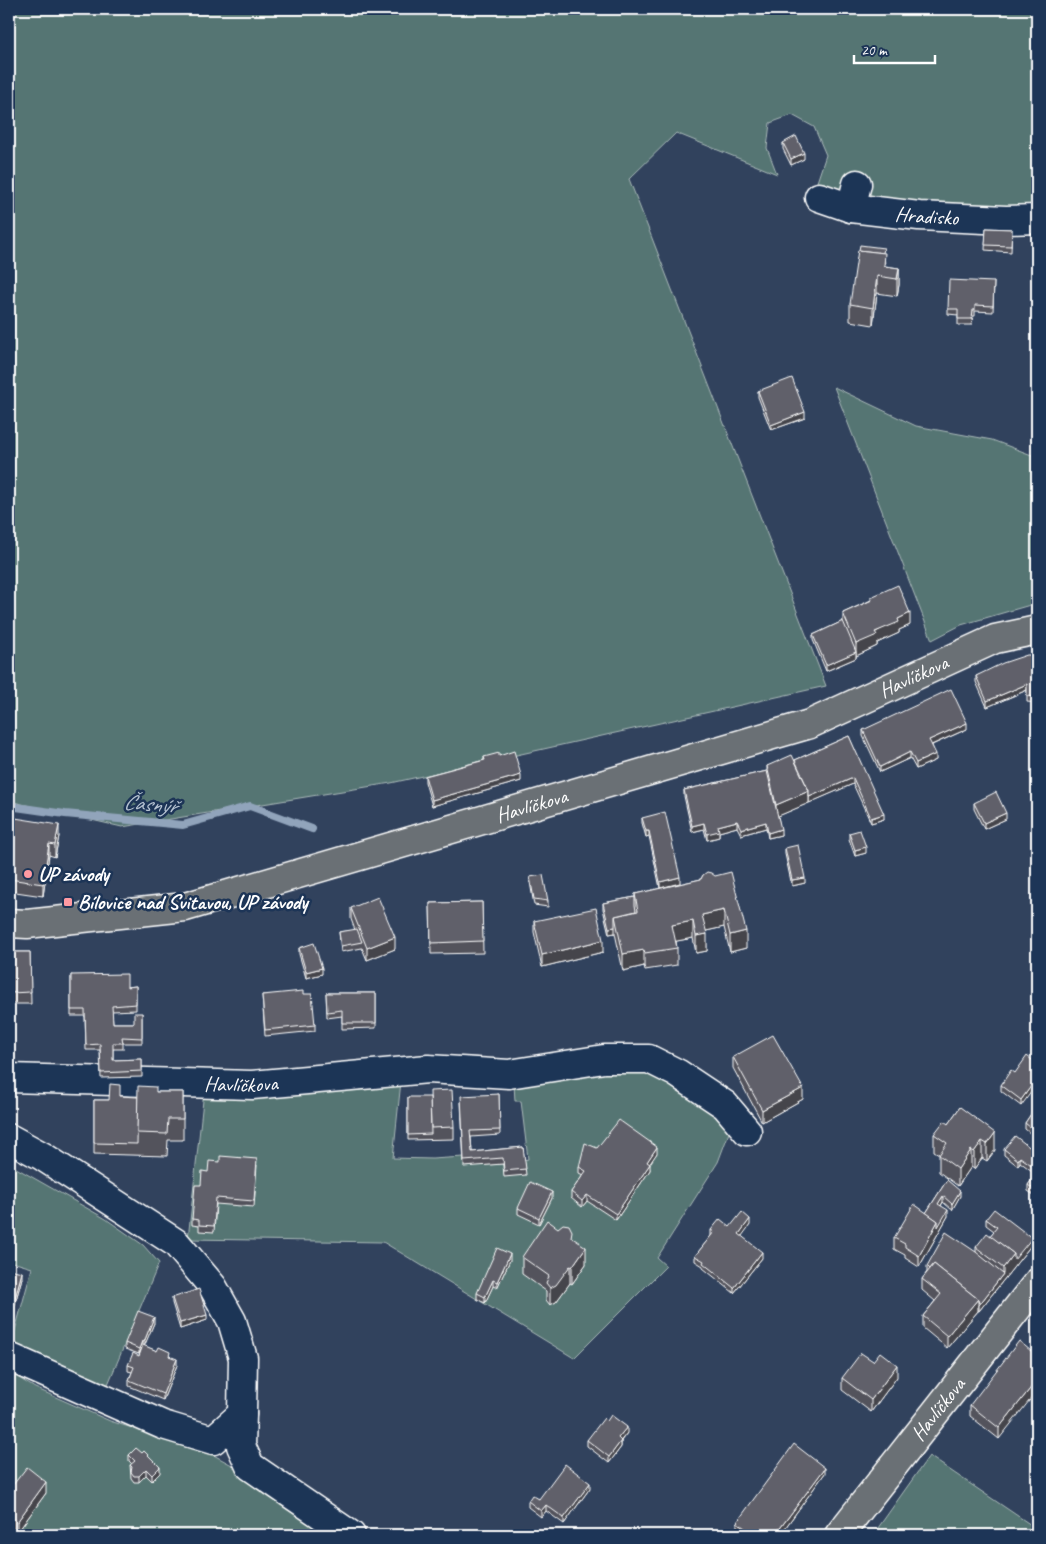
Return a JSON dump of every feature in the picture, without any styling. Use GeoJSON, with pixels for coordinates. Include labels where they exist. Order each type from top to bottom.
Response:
{"type":"FeatureCollection","features":[{"type":"Feature","properties":{"kind":"main road","name":"Havlíčkova"},"geometry":{"type":"LineString","coordinates":[[9,923],[27,924],[185,907],[810,724],[995,639],[1037,630]]}},
{"type":"Feature","properties":{"kind":"main road","name":"Havlíčkova"},"geometry":{"type":"LineString","coordinates":[[839,1535],[1037,1283]]}},
{"type":"Feature","properties":{"kind":"street","name":"Hradisko"},"geometry":{"type":"LineString","coordinates":[[819,197],[854,196],[929,216],[1006,220],[1037,219]]}},
{"type":"Feature","properties":{"kind":"street","name":"Havlíčkova"},"geometry":{"type":"LineString","coordinates":[[9,1078],[252,1085],[428,1069],[509,1074],[604,1059],[649,1059],[677,1073],[725,1105],[747,1131]]}},
{"type":"Feature","properties":{"kind":"street"},"geometry":{"type":"LineString","coordinates":[[9,1138],[42,1156],[176,1243],[213,1287],[232,1321],[243,1358],[241,1446],[250,1466],[351,1535]]}},
{"type":"Feature","properties":{"kind":"street"},"geometry":{"type":"LineString","coordinates":[[9,1357],[164,1425],[213,1440],[242,1414]]}},
{"type":"Feature","properties":{"kind":"green space"},"geometry":{"type":"Polygon","coordinates":[[[9,9],[1037,9],[1037,211],[840,198],[809,186],[817,182],[826,155],[814,127],[792,115],[770,123],[767,148],[777,174],[676,133],[629,179],[826,686],[391,783],[122,827],[9,801],[9,9]]]}},
{"type":"Feature","properties":{"kind":"green space"},"geometry":{"type":"Polygon","coordinates":[[[834,387],[916,426],[992,440],[1037,457],[1037,603],[961,625],[932,640],[834,387]]]}},
{"type":"Feature","properties":{"kind":"green space"},"geometry":{"type":"Polygon","coordinates":[[[653,1064],[733,1122],[718,1162],[657,1258],[666,1266],[574,1358],[383,1242],[188,1239],[204,1091],[401,1081],[393,1158],[432,1159],[464,1157],[465,1166],[503,1164],[504,1176],[528,1159],[521,1101],[515,1101],[514,1084],[653,1064]]]}},
{"type":"Feature","properties":{"kind":"green space"},"geometry":{"type":"Polygon","coordinates":[[[9,1164],[106,1219],[143,1245],[159,1263],[106,1389],[10,1349],[32,1268],[9,1261],[9,1164]]]}},
{"type":"Feature","properties":{"kind":"green space"},"geometry":{"type":"Polygon","coordinates":[[[9,1372],[35,1388],[110,1421],[208,1452],[298,1501],[342,1535],[9,1535],[9,1372]]]}},
{"type":"Feature","properties":{"kind":"green space"},"geometry":{"type":"Polygon","coordinates":[[[929,1456],[1037,1529],[1037,1535],[873,1535],[929,1456]]]}},
{"type":"Feature","properties":{"kind":"building"},"geometry":{"type":"Polygon","coordinates":[[[796,136],[804,153],[791,159],[783,143],[796,136]]]}},
{"type":"Feature","properties":{"kind":"building"},"geometry":{"type":"Polygon","coordinates":[[[986,228],[1012,229],[1011,246],[985,245],[986,228]]]}},
{"type":"Feature","properties":{"kind":"building"},"geometry":{"type":"Polygon","coordinates":[[[860,245],[884,248],[883,253],[859,250],[860,245]]]}},
{"type":"Feature","properties":{"kind":"building"},"geometry":{"type":"Polygon","coordinates":[[[858,250],[885,253],[884,266],[899,268],[897,279],[877,276],[873,308],[850,304],[858,250]]]}},
{"type":"Feature","properties":{"kind":"building"},"geometry":{"type":"Polygon","coordinates":[[[949,280],[994,282],[993,306],[975,305],[972,319],[958,319],[958,309],[948,309],[949,280]]]}},
{"type":"Feature","properties":{"kind":"building"},"geometry":{"type":"Polygon","coordinates":[[[792,378],[805,412],[771,425],[758,391],[792,378]]]}},
{"type":"Feature","properties":{"kind":"building"},"geometry":{"type":"Polygon","coordinates":[[[898,585],[910,613],[898,619],[899,622],[875,632],[877,635],[856,644],[843,613],[872,600],[871,597],[898,585]]]}},
{"type":"Feature","properties":{"kind":"building"},"geometry":{"type":"Polygon","coordinates":[[[843,621],[856,652],[826,665],[813,635],[843,621]]]}},
{"type":"Feature","properties":{"kind":"building"},"geometry":{"type":"Polygon","coordinates":[[[1027,655],[1037,655],[1037,697],[1027,696],[1027,684],[987,701],[976,676],[1003,663],[1027,655]]]}},
{"type":"Feature","properties":{"kind":"building"},"geometry":{"type":"Polygon","coordinates":[[[951,689],[967,723],[929,740],[936,754],[916,763],[910,752],[880,767],[863,730],[951,689]]]}},
{"type":"Feature","properties":{"kind":"building"},"geometry":{"type":"Polygon","coordinates":[[[849,736],[884,814],[871,818],[853,778],[809,797],[809,791],[795,760],[849,736]]]}},
{"type":"Feature","properties":{"kind":"building"},"geometry":{"type":"Polygon","coordinates":[[[514,751],[521,775],[432,800],[425,776],[485,760],[484,757],[499,753],[499,756],[514,751]]]}},
{"type":"Feature","properties":{"kind":"building"},"geometry":{"type":"Polygon","coordinates":[[[792,755],[809,791],[776,805],[767,766],[792,755]]]}},
{"type":"Feature","properties":{"kind":"building"},"geometry":{"type":"Polygon","coordinates":[[[767,771],[781,829],[768,833],[766,822],[741,829],[737,821],[718,826],[719,831],[707,834],[704,823],[692,826],[684,790],[767,771]]]}},
{"type":"Feature","properties":{"kind":"building"},"geometry":{"type":"Polygon","coordinates":[[[996,792],[1006,813],[984,823],[974,803],[996,792]]]}},
{"type":"Feature","properties":{"kind":"building"},"geometry":{"type":"Polygon","coordinates":[[[665,812],[680,877],[660,882],[649,831],[646,831],[642,818],[665,812]]]}},
{"type":"Feature","properties":{"kind":"building","name":"UP závody"},"geometry":{"type":"Polygon","coordinates":[[[9,817],[59,825],[55,845],[49,844],[43,884],[9,879],[9,817]]]}},
{"type":"Feature","properties":{"kind":"building"},"geometry":{"type":"Polygon","coordinates":[[[860,830],[866,847],[855,850],[849,833],[860,830]]]}},
{"type":"Feature","properties":{"kind":"building"},"geometry":{"type":"Polygon","coordinates":[[[798,845],[805,878],[792,880],[785,848],[798,845]]]}},
{"type":"Feature","properties":{"kind":"building"},"geometry":{"type":"Polygon","coordinates":[[[707,872],[715,876],[731,872],[746,931],[730,935],[724,910],[702,915],[707,934],[696,936],[693,921],[672,925],[677,948],[645,953],[644,950],[623,954],[615,916],[638,911],[635,894],[701,879],[707,872]]]}},
{"type":"Feature","properties":{"kind":"building"},"geometry":{"type":"Polygon","coordinates":[[[543,875],[548,901],[534,899],[530,877],[543,875]]]}},
{"type":"Feature","properties":{"kind":"building"},"geometry":{"type":"Polygon","coordinates":[[[378,897],[395,937],[367,948],[351,908],[378,897]]]}},
{"type":"Feature","properties":{"kind":"building"},"geometry":{"type":"Polygon","coordinates":[[[635,897],[636,911],[615,916],[615,927],[609,928],[603,903],[635,897]]]}},
{"type":"Feature","properties":{"kind":"building"},"geometry":{"type":"Polygon","coordinates":[[[482,902],[483,941],[431,943],[430,903],[482,902]]]}},
{"type":"Feature","properties":{"kind":"building"},"geometry":{"type":"Polygon","coordinates":[[[596,908],[603,940],[542,955],[534,921],[596,908]]]}},
{"type":"Feature","properties":{"kind":"building"},"geometry":{"type":"Polygon","coordinates":[[[357,929],[362,942],[341,946],[339,932],[357,929]]]}},
{"type":"Feature","properties":{"kind":"building"},"geometry":{"type":"Polygon","coordinates":[[[314,943],[322,968],[306,972],[299,948],[314,943]]]}},
{"type":"Feature","properties":{"kind":"building"},"geometry":{"type":"Polygon","coordinates":[[[9,952],[30,952],[31,992],[10,993],[11,1014],[9,1014],[9,952]]]}},
{"type":"Feature","properties":{"kind":"building"},"geometry":{"type":"Polygon","coordinates":[[[127,974],[127,987],[136,986],[136,1004],[112,1006],[113,1023],[134,1023],[134,1013],[142,1013],[142,1038],[122,1037],[123,1043],[113,1043],[113,1060],[142,1059],[142,1071],[101,1073],[100,1044],[86,1045],[85,1010],[71,1010],[71,975],[127,974]]]}},
{"type":"Feature","properties":{"kind":"building"},"geometry":{"type":"Polygon","coordinates":[[[303,991],[303,994],[312,994],[315,1025],[265,1030],[262,995],[303,991]]]}},
{"type":"Feature","properties":{"kind":"building"},"geometry":{"type":"Polygon","coordinates":[[[326,993],[376,993],[376,1023],[342,1023],[342,1010],[327,1012],[326,993]]]}},
{"type":"Feature","properties":{"kind":"building"},"geometry":{"type":"Polygon","coordinates":[[[773,1035],[803,1088],[762,1110],[733,1057],[773,1035]]]}},
{"type":"Feature","properties":{"kind":"building"},"geometry":{"type":"Polygon","coordinates":[[[1027,1056],[1037,1064],[1037,1078],[1021,1100],[1001,1085],[1011,1070],[1015,1073],[1027,1056]]]}},
{"type":"Feature","properties":{"kind":"building"},"geometry":{"type":"Polygon","coordinates":[[[110,1084],[120,1085],[120,1096],[138,1097],[137,1144],[94,1143],[94,1100],[109,1100],[110,1084]]]}},
{"type":"Feature","properties":{"kind":"building"},"geometry":{"type":"Polygon","coordinates":[[[138,1086],[156,1087],[156,1092],[183,1092],[183,1119],[168,1119],[167,1134],[137,1133],[138,1086]]]}},
{"type":"Feature","properties":{"kind":"building"},"geometry":{"type":"Polygon","coordinates":[[[452,1090],[454,1127],[431,1128],[430,1091],[452,1090]]]}},
{"type":"Feature","properties":{"kind":"building"},"geometry":{"type":"Polygon","coordinates":[[[499,1094],[500,1130],[470,1131],[472,1152],[523,1147],[526,1169],[504,1171],[503,1158],[464,1161],[461,1096],[499,1094]]]}},
{"type":"Feature","properties":{"kind":"building"},"geometry":{"type":"Polygon","coordinates":[[[408,1097],[430,1097],[431,1134],[408,1135],[408,1097]]]}},
{"type":"Feature","properties":{"kind":"building"},"geometry":{"type":"Polygon","coordinates":[[[1037,1100],[1037,1109],[1033,1106],[1037,1100]]]}},
{"type":"Feature","properties":{"kind":"building"},"geometry":{"type":"Polygon","coordinates":[[[960,1107],[995,1133],[987,1144],[982,1141],[974,1152],[971,1150],[958,1169],[939,1155],[947,1143],[934,1134],[944,1121],[948,1124],[960,1107]]]}},
{"type":"Feature","properties":{"kind":"building"},"geometry":{"type":"Polygon","coordinates":[[[1033,1111],[1037,1114],[1037,1133],[1025,1123],[1033,1111]]]}},
{"type":"Feature","properties":{"kind":"building"},"geometry":{"type":"Polygon","coordinates":[[[619,1120],[657,1147],[647,1162],[650,1164],[616,1214],[587,1195],[582,1201],[571,1192],[586,1171],[579,1167],[585,1143],[597,1148],[619,1120]]]}},
{"type":"Feature","properties":{"kind":"building"},"geometry":{"type":"Polygon","coordinates":[[[1015,1136],[1037,1153],[1037,1169],[1020,1157],[1018,1160],[1004,1149],[1015,1136]]]}},
{"type":"Feature","properties":{"kind":"building"},"geometry":{"type":"Polygon","coordinates":[[[220,1156],[257,1159],[254,1201],[216,1198],[214,1226],[199,1225],[199,1220],[192,1219],[195,1185],[201,1185],[202,1171],[208,1172],[209,1161],[220,1162],[220,1156]]]}},
{"type":"Feature","properties":{"kind":"building"},"geometry":{"type":"Polygon","coordinates":[[[1037,1173],[1037,1192],[1028,1185],[1037,1173]]]}},
{"type":"Feature","properties":{"kind":"building"},"geometry":{"type":"Polygon","coordinates":[[[947,1180],[960,1191],[952,1204],[943,1196],[938,1204],[948,1210],[938,1227],[938,1221],[926,1213],[947,1180]]]}},
{"type":"Feature","properties":{"kind":"building"},"geometry":{"type":"Polygon","coordinates":[[[530,1182],[552,1192],[539,1218],[518,1208],[530,1182]]]}},
{"type":"Feature","properties":{"kind":"building"},"geometry":{"type":"Polygon","coordinates":[[[914,1204],[938,1221],[919,1256],[905,1247],[905,1244],[894,1238],[914,1204]]]}},
{"type":"Feature","properties":{"kind":"building"},"geometry":{"type":"Polygon","coordinates":[[[994,1209],[1032,1238],[1014,1260],[1014,1254],[990,1236],[997,1227],[986,1219],[994,1209]]]}},
{"type":"Feature","properties":{"kind":"building"},"geometry":{"type":"Polygon","coordinates":[[[742,1212],[750,1219],[739,1234],[762,1252],[734,1288],[703,1263],[704,1261],[695,1256],[714,1232],[711,1230],[720,1219],[730,1227],[742,1212]]]}},
{"type":"Feature","properties":{"kind":"building"},"geometry":{"type":"Polygon","coordinates":[[[547,1220],[558,1228],[563,1224],[569,1225],[572,1231],[571,1237],[586,1247],[572,1267],[570,1266],[556,1285],[550,1288],[546,1283],[549,1276],[522,1257],[547,1220]]]}},
{"type":"Feature","properties":{"kind":"building"},"geometry":{"type":"Polygon","coordinates":[[[946,1232],[976,1252],[1003,1274],[979,1305],[978,1299],[934,1264],[930,1269],[927,1266],[946,1232]]]}},
{"type":"Feature","properties":{"kind":"building"},"geometry":{"type":"Polygon","coordinates":[[[987,1233],[1014,1254],[1003,1268],[976,1247],[987,1233]]]}},
{"type":"Feature","properties":{"kind":"building"},"geometry":{"type":"Polygon","coordinates":[[[497,1248],[510,1254],[497,1282],[493,1280],[485,1297],[477,1293],[497,1248]]]}},
{"type":"Feature","properties":{"kind":"building"},"geometry":{"type":"Polygon","coordinates":[[[934,1264],[978,1299],[947,1336],[923,1316],[941,1294],[922,1279],[934,1264]]]}},
{"type":"Feature","properties":{"kind":"building"},"geometry":{"type":"Polygon","coordinates":[[[9,1269],[22,1272],[13,1305],[9,1304],[9,1269]]]}},
{"type":"Feature","properties":{"kind":"building"},"geometry":{"type":"Polygon","coordinates":[[[199,1289],[207,1315],[180,1323],[172,1298],[199,1289]]]}},
{"type":"Feature","properties":{"kind":"building"},"geometry":{"type":"Polygon","coordinates":[[[138,1311],[154,1317],[144,1342],[142,1341],[139,1349],[125,1343],[138,1311]]]}},
{"type":"Feature","properties":{"kind":"building"},"geometry":{"type":"Polygon","coordinates":[[[1019,1341],[1037,1356],[1037,1380],[999,1428],[970,1405],[1019,1341]]]}},
{"type":"Feature","properties":{"kind":"building"},"geometry":{"type":"Polygon","coordinates":[[[143,1345],[157,1351],[159,1347],[170,1352],[169,1356],[177,1359],[163,1394],[129,1380],[134,1367],[128,1365],[133,1353],[139,1356],[143,1345]]]}},
{"type":"Feature","properties":{"kind":"building"},"geometry":{"type":"Polygon","coordinates":[[[880,1352],[897,1365],[871,1400],[842,1378],[861,1353],[873,1361],[880,1352]]]}},
{"type":"Feature","properties":{"kind":"building"},"geometry":{"type":"Polygon","coordinates":[[[611,1415],[627,1427],[618,1438],[621,1441],[609,1457],[587,1440],[604,1418],[607,1421],[611,1415]]]}},
{"type":"Feature","properties":{"kind":"building"},"geometry":{"type":"Polygon","coordinates":[[[794,1444],[825,1468],[775,1535],[754,1535],[737,1522],[794,1444]]]}},
{"type":"Feature","properties":{"kind":"building"},"geometry":{"type":"Polygon","coordinates":[[[136,1448],[142,1453],[144,1451],[160,1467],[152,1475],[146,1469],[139,1476],[134,1476],[131,1472],[132,1467],[130,1465],[135,1461],[129,1455],[136,1448]]]}},
{"type":"Feature","properties":{"kind":"building"},"geometry":{"type":"Polygon","coordinates":[[[565,1464],[590,1483],[564,1518],[546,1505],[541,1511],[528,1501],[532,1495],[539,1499],[565,1464]]]}},
{"type":"Feature","properties":{"kind":"building"},"geometry":{"type":"Polygon","coordinates":[[[27,1467],[46,1482],[17,1522],[9,1516],[9,1490],[27,1467]]]}},
{"type":"Feature","properties":{"kind":"waterway","name":"Časnýř"},"geometry":{"type":"LineString","coordinates":[[9,806],[65,814],[183,825],[250,806],[312,829]]}},
{"type":"Feature","properties":{"kind":"place","name":"UP závody"},"geometry":{"type":"Point","coordinates":[28,874]}},
{"type":"Feature","properties":{"kind":"place","name":"Bílovice nad Svitavou, UP závody"},"geometry":{"type":"Point","coordinates":[68,902]}}]}
